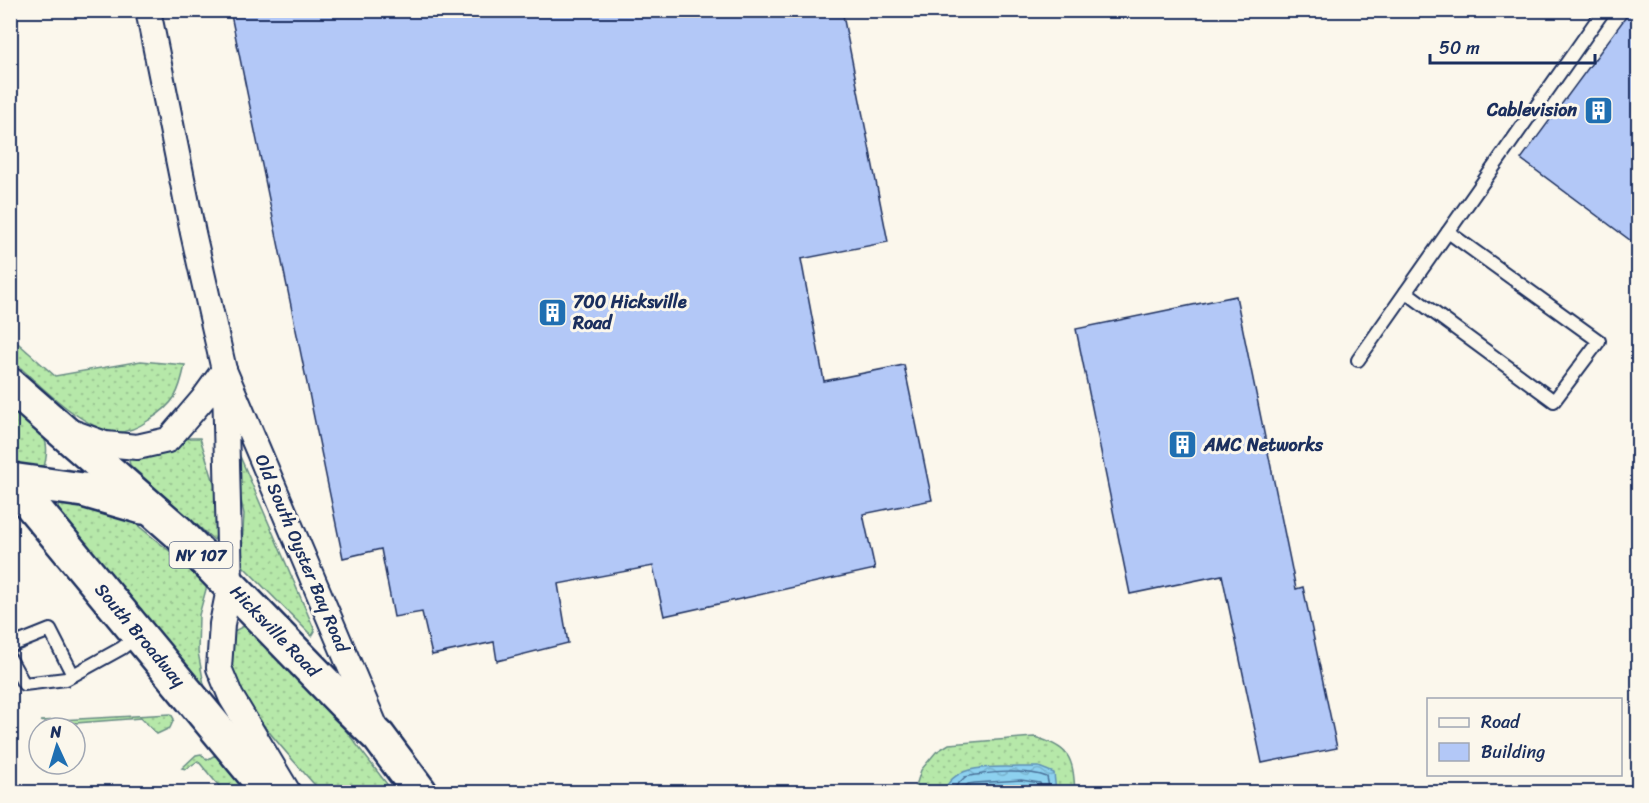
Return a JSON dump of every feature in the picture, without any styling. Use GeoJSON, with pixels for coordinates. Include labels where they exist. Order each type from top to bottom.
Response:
{"type":"FeatureCollection","features":[{"type":"Feature","properties":{"kind":"main road","name":"Hicksville Road"},"geometry":{"type":"LineString","coordinates":[[10,385],[178,532],[380,737],[420,792]]}},
{"type":"Feature","properties":{"kind":"main road"},"geometry":{"type":"LineString","coordinates":[[11,479],[83,490],[150,509]]}},
{"type":"Feature","properties":{"kind":"main road","name":"South Broadway"},"geometry":{"type":"LineString","coordinates":[[11,479],[269,792]]}},
{"type":"Feature","properties":{"kind":"street","name":"Old South Oyster Bay Road"},"geometry":{"type":"LineString","coordinates":[[148,10],[193,233],[224,370],[380,737]]}},
{"type":"Feature","properties":{"kind":"street","name":"Old South Oyster Bay Road"},"geometry":{"type":"LineString","coordinates":[[224,370],[230,584],[222,624],[219,668],[231,697],[288,792]]}},
{"type":"Feature","properties":{"kind":"street"},"geometry":{"type":"LineString","coordinates":[[59,427],[105,444],[137,447],[168,440],[204,399],[224,370]]}},
{"type":"Feature","properties":{"kind":"lane"},"geometry":{"type":"LineString","coordinates":[[1358,360],[1604,10]]}},
{"type":"Feature","properties":{"kind":"lane"},"geometry":{"type":"LineString","coordinates":[[1406,292],[1554,401],[1599,341],[1448,232]]}},
{"type":"Feature","properties":{"kind":"lane"},"geometry":{"type":"LineString","coordinates":[[10,646],[50,630],[73,675]]}},
{"type":"Feature","properties":{"kind":"lane"},"geometry":{"type":"LineString","coordinates":[[10,659],[24,684],[66,679],[122,648],[139,634]]}},
{"type":"Feature","properties":{"kind":"green space"},"geometry":{"type":"Polygon","coordinates":[[[11,337],[55,376],[141,361],[185,365],[178,390],[165,409],[137,427],[124,432],[115,432],[102,429],[74,413],[11,359],[11,337]]]}},
{"type":"Feature","properties":{"kind":"green space"},"geometry":{"type":"Polygon","coordinates":[[[10,403],[41,431],[45,439],[47,447],[43,470],[25,469],[11,453],[10,403]]]}},
{"type":"Feature","properties":{"kind":"green space"},"geometry":{"type":"Polygon","coordinates":[[[190,438],[200,438],[215,486],[221,525],[214,540],[130,465],[129,461],[131,457],[190,438]]]}},
{"type":"Feature","properties":{"kind":"green space"},"geometry":{"type":"Polygon","coordinates":[[[236,447],[315,631],[312,636],[241,564],[244,514],[232,458],[236,447]]]}},
{"type":"Feature","properties":{"kind":"green space"},"geometry":{"type":"Polygon","coordinates":[[[60,501],[121,512],[208,582],[199,615],[198,652],[205,690],[57,510],[60,501]]]}},
{"type":"Feature","properties":{"kind":"green space"},"geometry":{"type":"Polygon","coordinates":[[[244,626],[253,628],[327,706],[393,792],[321,792],[263,724],[237,684],[230,665],[228,646],[234,631],[244,626]]]}},
{"type":"Feature","properties":{"kind":"green space"},"geometry":{"type":"Polygon","coordinates":[[[171,714],[174,719],[170,728],[157,734],[141,718],[87,722],[87,719],[171,714]]]}},
{"type":"Feature","properties":{"kind":"green space"},"geometry":{"type":"Polygon","coordinates":[[[1034,737],[1055,745],[1067,755],[1073,770],[1075,792],[914,792],[921,770],[936,752],[949,744],[1034,737]]]}},
{"type":"Feature","properties":{"kind":"green space"},"geometry":{"type":"Polygon","coordinates":[[[201,754],[207,760],[215,755],[246,792],[224,792],[198,761],[186,769],[182,768],[196,755],[201,754]]]}},
{"type":"Feature","properties":{"kind":"water"},"geometry":{"type":"Polygon","coordinates":[[[988,767],[1039,767],[1054,773],[1056,792],[944,792],[949,782],[966,771],[988,767]]]}},
{"type":"Feature","properties":{"kind":"building","name":"700 Hicksville Road"},"geometry":{"type":"Polygon","coordinates":[[[230,10],[842,10],[888,242],[801,259],[824,381],[904,365],[932,500],[863,514],[875,569],[664,616],[653,566],[558,584],[568,643],[497,661],[494,642],[432,655],[422,612],[394,617],[381,549],[343,558],[230,10]]]}},
{"type":"Feature","properties":{"kind":"building","name":"Cablevision"},"geometry":{"type":"Polygon","coordinates":[[[1631,10],[1638,10],[1638,246],[1521,159],[1631,10]]]}},
{"type":"Feature","properties":{"kind":"building","name":"AMC Networks"},"geometry":{"type":"Polygon","coordinates":[[[1236,296],[1296,589],[1303,587],[1337,748],[1262,763],[1222,575],[1130,594],[1076,329],[1236,296]]]}},
{"type":"Feature","properties":{"kind":"place","name":"Cablevision"},"geometry":{"type":"Point","coordinates":[1598,110]}},
{"type":"Feature","properties":{"kind":"place","name":"700 Hicksville Road"},"geometry":{"type":"Point","coordinates":[552,312]}},
{"type":"Feature","properties":{"kind":"place","name":"AMC Networks"},"geometry":{"type":"Point","coordinates":[1183,445]}}]}
